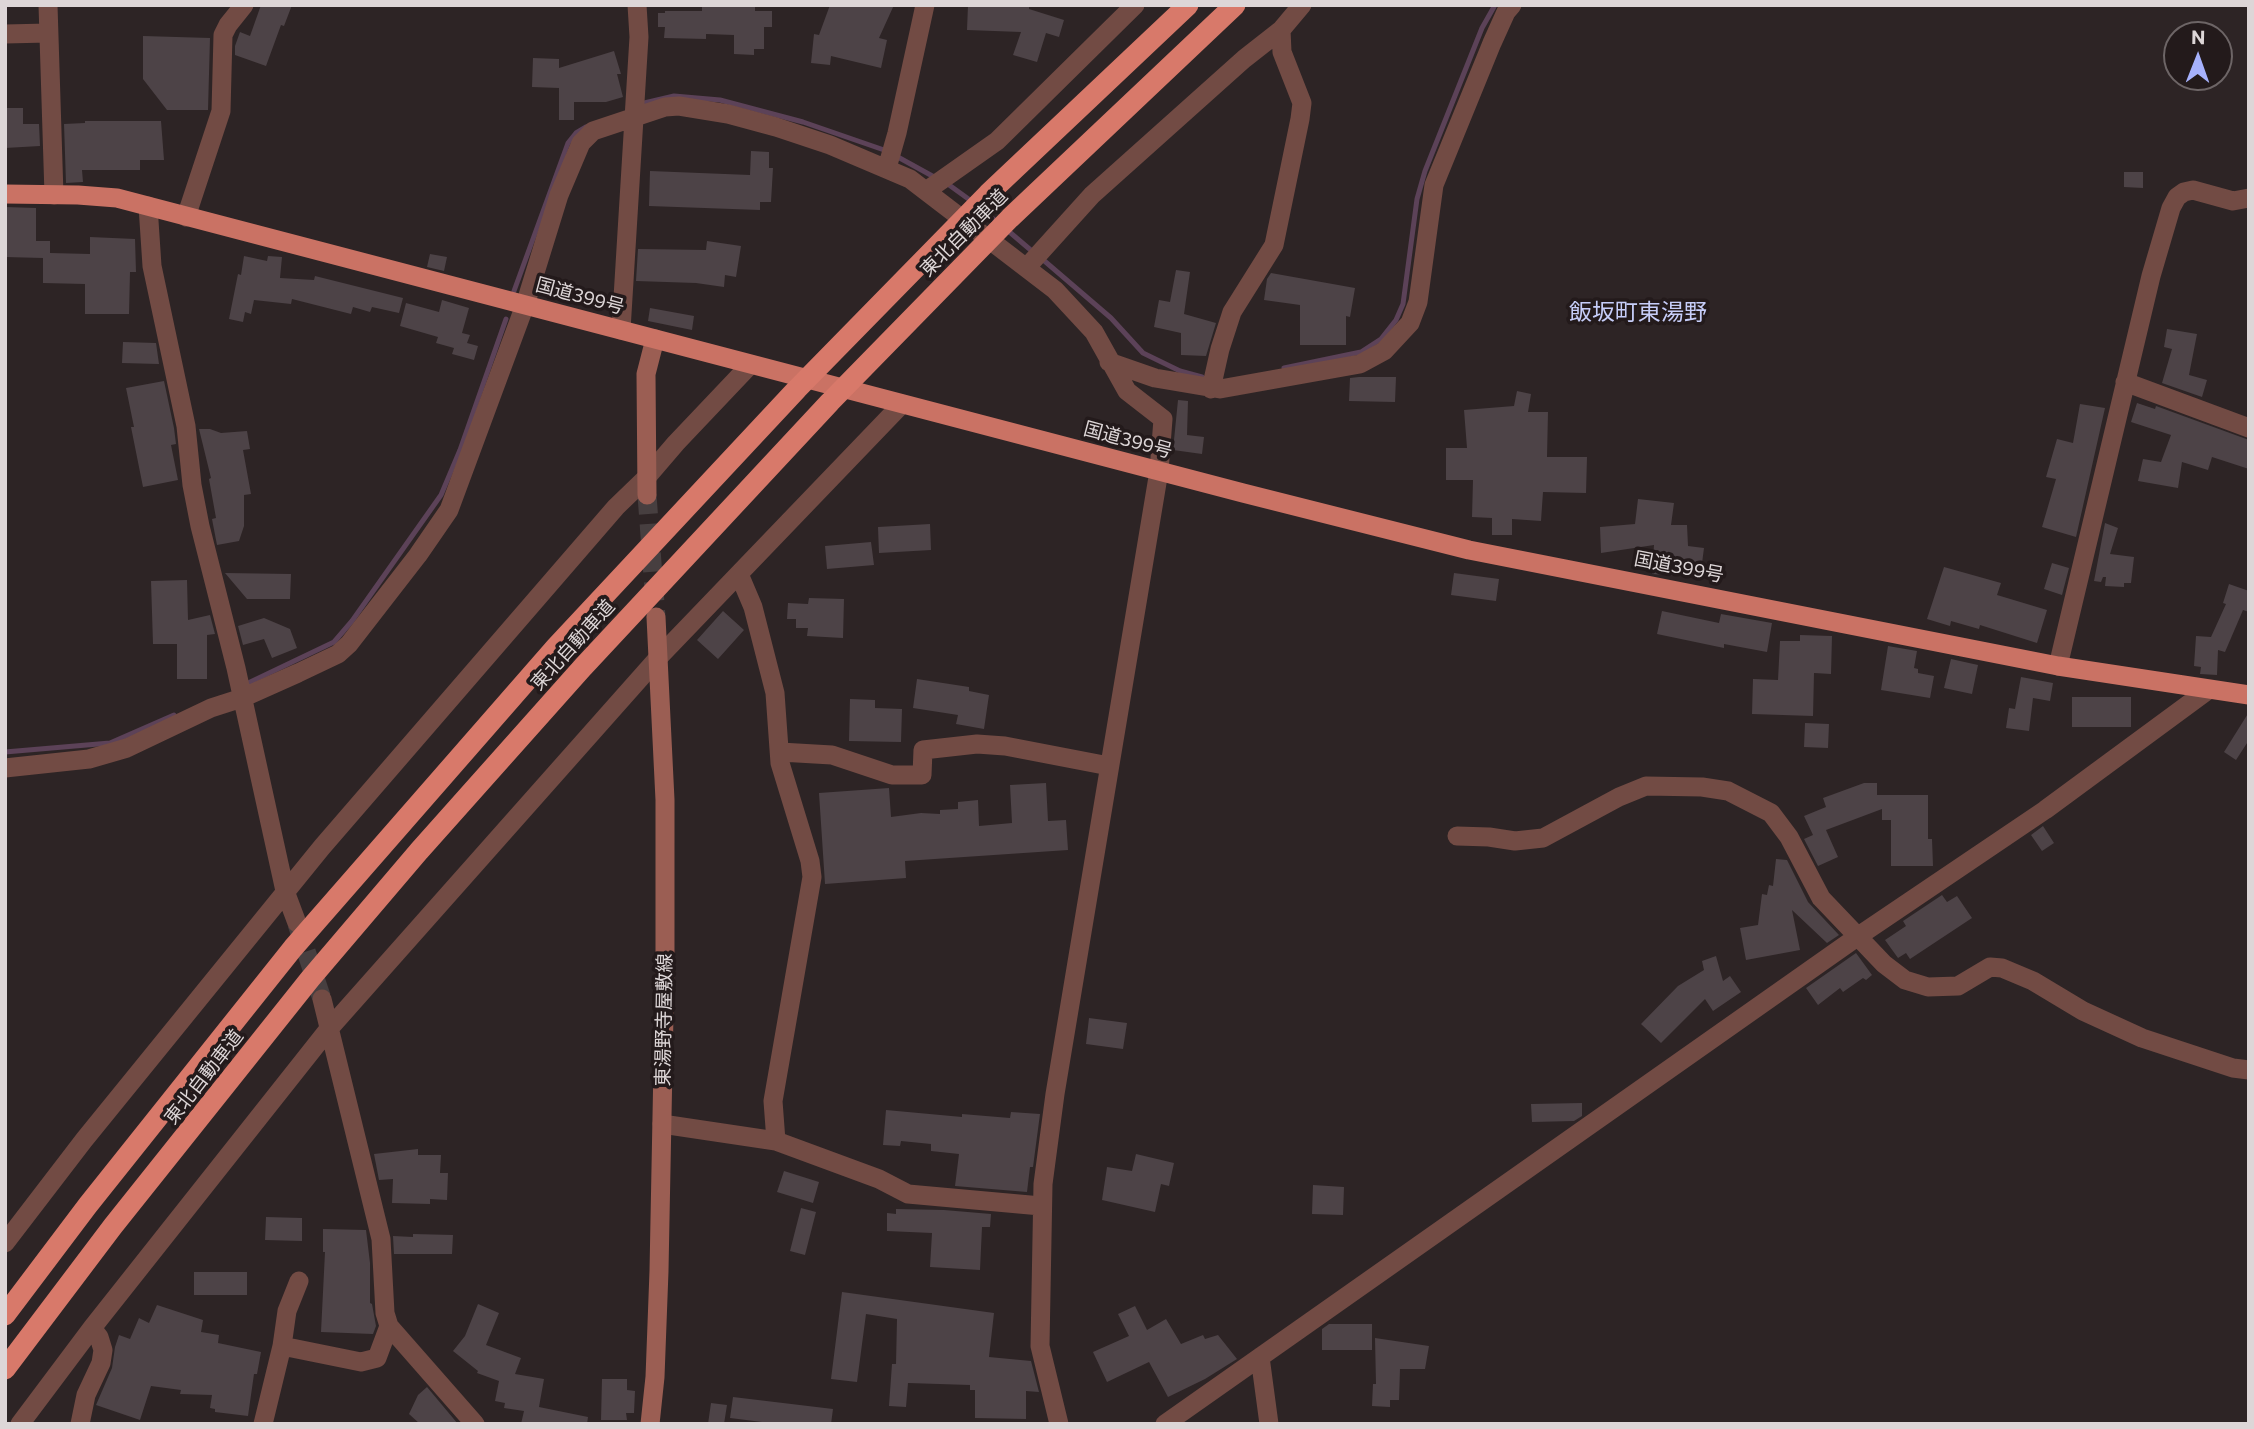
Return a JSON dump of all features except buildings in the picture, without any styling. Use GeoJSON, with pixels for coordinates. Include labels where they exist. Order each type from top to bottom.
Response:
{"type":"FeatureCollection","features":[{"type":"Feature","properties":{"kind":"highway","name":"東北自動車道"},"geometry":{"type":"LineString","coordinates":[[5,1315],[88,1205],[302,938],[556,647],[797,388],[988,194],[1188,5]]}},
{"type":"Feature","properties":{"kind":"highway","name":"東北自動車道"},"geometry":{"type":"LineString","coordinates":[[5,1369],[310,979],[583,667],[698,540],[1010,218],[1235,5]]}},
{"type":"Feature","properties":{"kind":"highway","name":"国道399号"},"geometry":{"type":"LineString","coordinates":[[5,194],[117,198],[750,365],[1469,550],[2057,666],[2249,695]]}},
{"type":"Feature","properties":{"kind":"main road"},"geometry":{"type":"LineString","coordinates":[[647,486],[646,374],[655,339]]}},
{"type":"Feature","properties":{"kind":"main road","name":"東湯野寺屋敷線"},"geometry":{"type":"LineString","coordinates":[[650,1424],[658,1297],[665,962],[665,800],[656,617]]}},
{"type":"Feature","properties":{"kind":"street"},"geometry":{"type":"LineString","coordinates":[[48,5],[54,195]]}},
{"type":"Feature","properties":{"kind":"street"},"geometry":{"type":"LineString","coordinates":[[186,216],[221,111],[223,35],[244,5]]}},
{"type":"Feature","properties":{"kind":"street"},"geometry":{"type":"LineString","coordinates":[[621,330],[639,37],[637,5]]}},
{"type":"Feature","properties":{"kind":"street"},"geometry":{"type":"LineString","coordinates":[[890,158],[925,5]]}},
{"type":"Feature","properties":{"kind":"street"},"geometry":{"type":"LineString","coordinates":[[930,189],[997,141],[1135,5]]}},
{"type":"Feature","properties":{"kind":"street"},"geometry":{"type":"LineString","coordinates":[[1109,362],[1155,378],[1212,380],[1237,387],[1360,364],[1384,351],[1410,323],[1418,302],[1434,185],[1492,43],[1512,5]]}},
{"type":"Feature","properties":{"kind":"street"},"geometry":{"type":"LineString","coordinates":[[1212,380],[1232,312],[1273,245],[1300,119],[1302,103],[1282,52],[1288,14]]}},
{"type":"Feature","properties":{"kind":"street"},"geometry":{"type":"LineString","coordinates":[[1034,260],[1092,195],[1244,59],[1288,14]]}},
{"type":"Feature","properties":{"kind":"street"},"geometry":{"type":"LineString","coordinates":[[5,34],[48,33]]}},
{"type":"Feature","properties":{"kind":"street"},"geometry":{"type":"LineString","coordinates":[[5,768],[89,759],[127,748],[211,708],[338,654],[349,644],[449,510],[525,305],[559,195],[581,142],[593,131],[635,107],[679,106],[728,114],[830,145],[890,158],[909,179],[930,189],[1034,260],[1055,290],[1094,332],[1127,391],[1163,419],[1159,471],[1053,1107],[1041,1206],[1040,1346],[1059,1424]]}},
{"type":"Feature","properties":{"kind":"street"},"geometry":{"type":"LineString","coordinates":[[2057,666],[2125,382],[2171,208],[2177,197],[2193,190],[2233,201],[2249,198]]}},
{"type":"Feature","properties":{"kind":"street"},"geometry":{"type":"LineString","coordinates":[[148,206],[152,266],[186,426],[192,485],[285,891],[297,923]]}},
{"type":"Feature","properties":{"kind":"street"},"geometry":{"type":"LineString","coordinates":[[5,1244],[84,1140],[285,891],[616,508],[647,486],[676,443],[750,365]]}},
{"type":"Feature","properties":{"kind":"street"},"geometry":{"type":"LineString","coordinates":[[2125,382],[2249,428]]}},
{"type":"Feature","properties":{"kind":"street"},"geometry":{"type":"LineString","coordinates":[[20,1424],[92,1328],[328,1030],[658,658],[902,404]]}},
{"type":"Feature","properties":{"kind":"street"},"geometry":{"type":"LineString","coordinates":[[739,574],[753,607],[775,693],[785,780],[810,861],[812,877],[774,1101],[776,1141]]}},
{"type":"Feature","properties":{"kind":"street"},"geometry":{"type":"LineString","coordinates":[[1165,1424],[1857,937],[2045,810],[2207,690]]}},
{"type":"Feature","properties":{"kind":"street"},"geometry":{"type":"LineString","coordinates":[[780,752],[832,755],[892,775],[922,775],[923,750],[977,744],[1004,746],[1109,766]]}},
{"type":"Feature","properties":{"kind":"street"},"geometry":{"type":"LineString","coordinates":[[1457,836],[1515,841],[1543,838],[1619,797],[1646,786],[1728,790],[1771,813],[1789,838],[1821,898],[1884,964],[1905,979],[1928,987],[1958,986],[1990,967],[2002,968],[2033,981],[2084,1011],[2142,1038],[2233,1068],[2249,1070]]}},
{"type":"Feature","properties":{"kind":"street"},"geometry":{"type":"LineString","coordinates":[[322,999],[381,1239],[385,1313],[389,1326],[475,1424]]}},
{"type":"Feature","properties":{"kind":"street"},"geometry":{"type":"LineString","coordinates":[[662,1124],[776,1141],[879,1178],[908,1194],[1041,1206]]}},
{"type":"Feature","properties":{"kind":"street"},"geometry":{"type":"LineString","coordinates":[[262,1424],[282,1346],[287,1311],[299,1280]]}},
{"type":"Feature","properties":{"kind":"street"},"geometry":{"type":"LineString","coordinates":[[282,1346],[361,1362],[377,1357],[389,1326]]}},
{"type":"Feature","properties":{"kind":"street"},"geometry":{"type":"LineString","coordinates":[[80,1424],[86,1395],[101,1363],[103,1350],[99,1336],[92,1328]]}},
{"type":"Feature","properties":{"kind":"street"},"geometry":{"type":"LineString","coordinates":[[1260,1357],[1269,1424]]}},
{"type":"Feature","properties":{"kind":"waterway"},"geometry":{"type":"LineString","coordinates":[[1284,368],[1361,352],[1381,339],[1396,320],[1403,304],[1417,199],[1425,171],[1482,28],[1495,5]]}},
{"type":"Feature","properties":{"kind":"waterway"},"geometry":{"type":"LineString","coordinates":[[640,104],[674,96],[720,100],[803,122],[887,151]]}},
{"type":"Feature","properties":{"kind":"waterway"},"geometry":{"type":"LineString","coordinates":[[514,291],[568,143],[576,133],[586,127]]}},
{"type":"Feature","properties":{"kind":"waterway"},"geometry":{"type":"LineString","coordinates":[[896,156],[936,178]]}},
{"type":"Feature","properties":{"kind":"waterway"},"geometry":{"type":"LineString","coordinates":[[945,182],[974,203]]}},
{"type":"Feature","properties":{"kind":"waterway"},"geometry":{"type":"LineString","coordinates":[[981,209],[998,223]]}},
{"type":"Feature","properties":{"kind":"waterway"},"geometry":{"type":"LineString","coordinates":[[1006,229],[1033,252]]}},
{"type":"Feature","properties":{"kind":"waterway"},"geometry":{"type":"LineString","coordinates":[[1041,258],[1111,318],[1143,353],[1180,371],[1202,377]]}},
{"type":"Feature","properties":{"kind":"waterway"},"geometry":{"type":"LineString","coordinates":[[244,685],[334,642],[352,621],[441,495],[460,450],[506,319]]}},
{"type":"Feature","properties":{"kind":"waterway"},"geometry":{"type":"LineString","coordinates":[[5,752],[110,743],[174,715]]}},
{"type":"Feature","properties":{"kind":"tunnel"},"geometry":{"type":"LineString","coordinates":[[647,495],[656,617]]}},
{"type":"Feature","properties":{"kind":"tunnel"},"geometry":{"type":"LineString","coordinates":[[297,924],[322,999]]}},
{"type":"Feature","properties":{"kind":"district","name":"飯坂町東湯野"},"geometry":{"type":"Point","coordinates":[1638,312]}}]}
